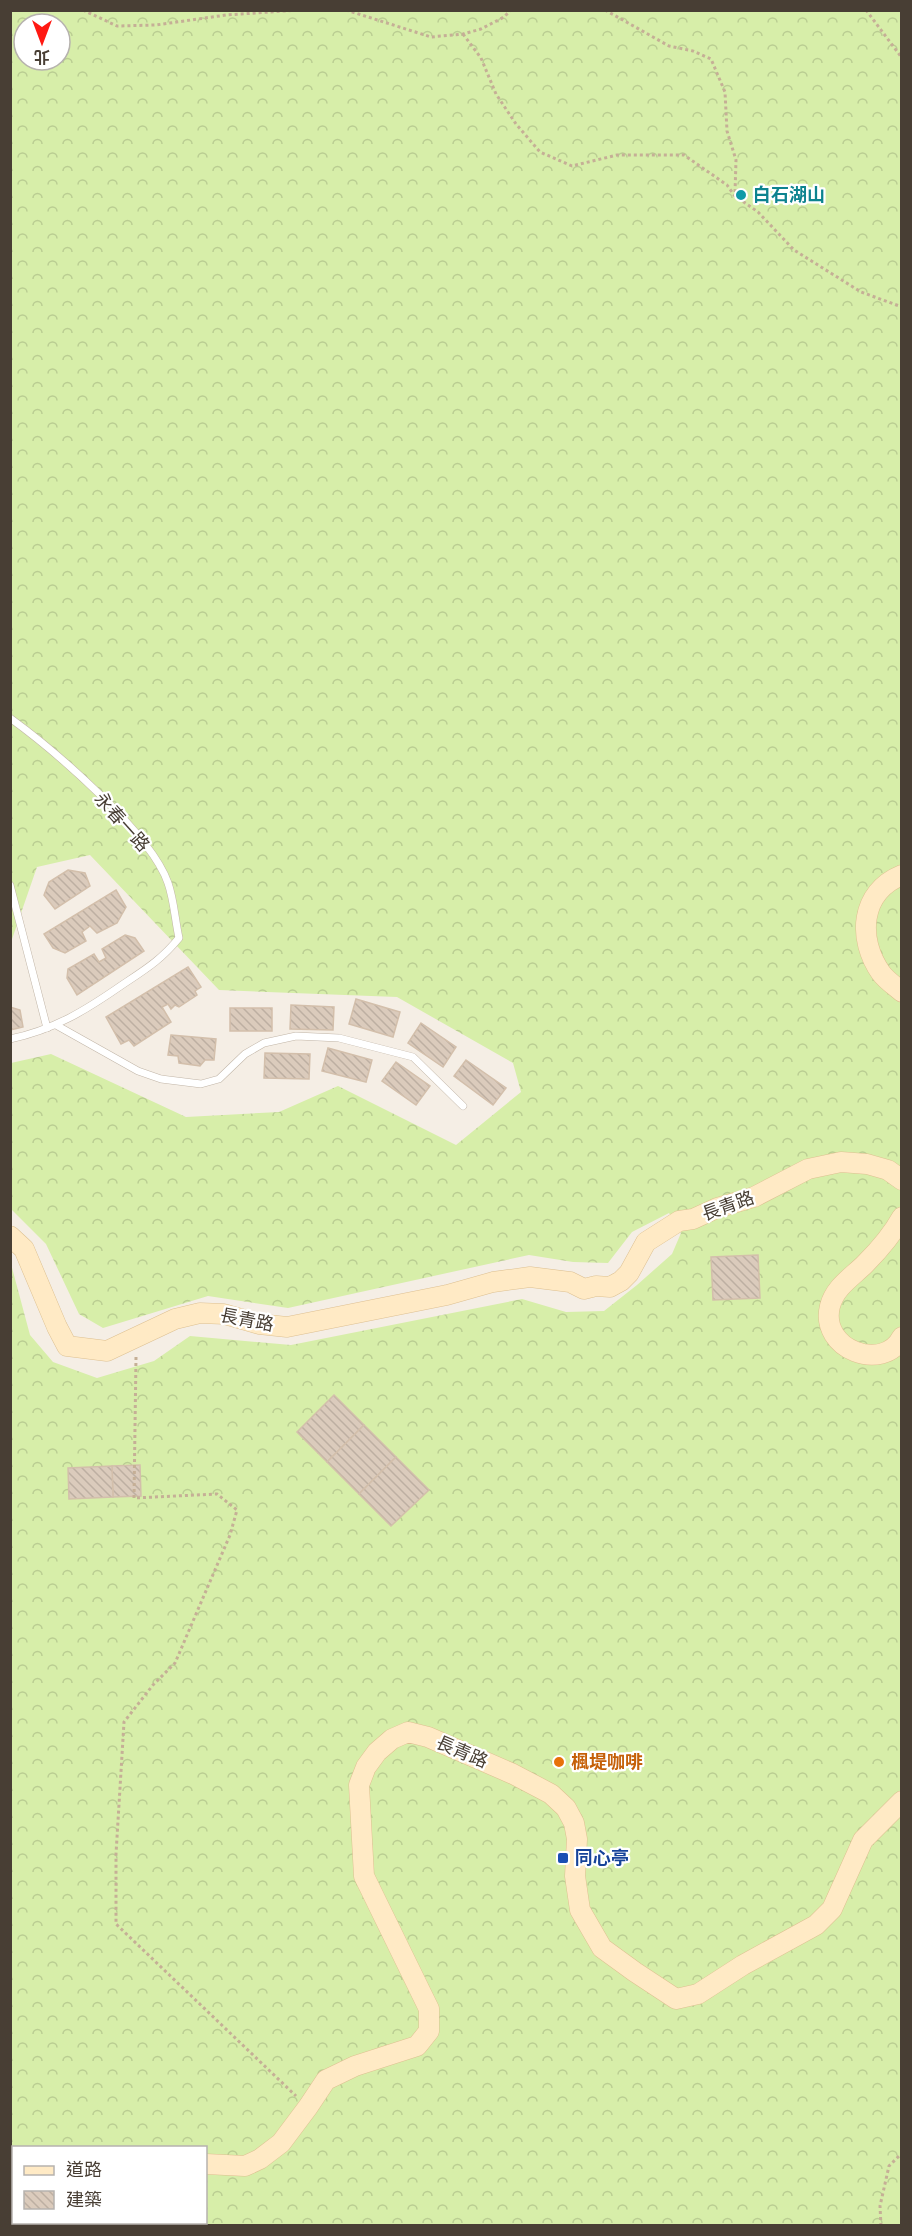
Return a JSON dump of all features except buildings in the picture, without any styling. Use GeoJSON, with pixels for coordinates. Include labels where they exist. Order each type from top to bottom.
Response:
{"type":"FeatureCollection","features":[{"type":"Feature","properties":{"kind":"street"},"geometry":{"type":"LineString","coordinates":[[902,875],[882,887],[871,900],[866,914],[865,927],[872,958],[882,975],[902,992]]}},
{"type":"Feature","properties":{"kind":"street","name":"長青路"},"geometry":{"type":"LineString","coordinates":[[10,1236],[24,1249],[67,1346],[107,1351],[175,1319],[200,1313],[224,1314],[287,1327],[447,1295],[493,1282],[530,1277],[570,1282],[584,1289],[596,1286],[610,1287],[629,1273],[646,1242],[660,1231],[679,1221],[754,1197],[808,1169],[841,1162],[867,1164],[888,1170],[902,1180]]}},
{"type":"Feature","properties":{"kind":"street"},"geometry":{"type":"LineString","coordinates":[[902,1217],[893,1233],[864,1265],[844,1282],[835,1294],[830,1307],[830,1327],[841,1344],[861,1354],[889,1350],[902,1336]]}},
{"type":"Feature","properties":{"kind":"street","name":"長青路"},"geometry":{"type":"LineString","coordinates":[[207,2164],[245,2166],[260,2159],[281,2143],[326,2080],[355,2066],[417,2046],[429,2031],[429,2009],[364,1876],[359,1785],[366,1767],[377,1752],[392,1739],[408,1732],[428,1737],[513,1774],[551,1794],[566,1808],[574,1823],[578,1839],[575,1876],[580,1910],[602,1948],[676,1999],[698,1994],[743,1965],[816,1925],[832,1909],[863,1840],[902,1801]]}},
{"type":"Feature","properties":{"kind":"lane","name":"永春一路"},"geometry":{"type":"LineString","coordinates":[[10,718],[76,773],[150,850],[168,883],[179,938],[163,957],[100,1001],[68,1020],[10,1039]]}},
{"type":"Feature","properties":{"kind":"lane"},"geometry":{"type":"LineString","coordinates":[[10,885],[47,1028]]}},
{"type":"Feature","properties":{"kind":"lane"},"geometry":{"type":"LineString","coordinates":[[56,1025],[138,1071],[161,1079],[201,1084],[219,1079],[245,1054],[264,1043],[296,1036],[339,1038],[413,1057],[462,1106]]}},
{"type":"Feature","properties":{"kind":"path"},"geometry":{"type":"LineString","coordinates":[[83,10],[117,26],[156,25],[226,15],[299,10]]}},
{"type":"Feature","properties":{"kind":"path"},"geometry":{"type":"LineString","coordinates":[[346,10],[431,37],[462,34],[481,29],[504,17],[511,10]]}},
{"type":"Feature","properties":{"kind":"path"},"geometry":{"type":"LineString","coordinates":[[605,10],[669,46],[693,51],[711,60],[724,92],[727,131],[735,160],[735,195]]}},
{"type":"Feature","properties":{"kind":"path"},"geometry":{"type":"LineString","coordinates":[[866,10],[902,58]]}},
{"type":"Feature","properties":{"kind":"path"},"geometry":{"type":"LineString","coordinates":[[462,34],[481,58],[503,104],[516,124],[540,152],[572,166],[617,155],[684,155],[727,185],[735,195],[758,212],[794,250],[861,292],[902,307]]}},
{"type":"Feature","properties":{"kind":"path"},"geometry":{"type":"LineString","coordinates":[[136,1338],[134,1498],[217,1494],[237,1510],[230,1535],[176,1663],[153,1685],[124,1722],[116,1854],[116,1924],[308,2107]]}},
{"type":"Feature","properties":{"kind":"path"},"geometry":{"type":"LineString","coordinates":[[881,2226],[880,2206],[889,2166],[902,2153]]}},
{"type":"Feature","properties":{"kind":"green space"},"geometry":{"type":"Polygon","coordinates":[[[11,11],[901,11],[901,2225],[11,2225],[11,1264],[30,1335],[53,1362],[97,1378],[154,1361],[190,1336],[291,1345],[522,1299],[566,1312],[604,1311],[672,1254],[681,1233],[669,1213],[632,1232],[608,1263],[573,1262],[529,1255],[288,1308],[208,1296],[103,1328],[79,1314],[46,1244],[11,1209],[11,1063],[51,1054],[186,1117],[279,1112],[338,1086],[456,1145],[521,1092],[513,1063],[397,997],[219,990],[90,855],[37,867],[11,942],[11,11]]]}},
{"type":"Feature","properties":{"kind":"place","name":"白石湖山"},"geometry":{"type":"Point","coordinates":[741,195]}},
{"type":"Feature","properties":{"kind":"place","name":"楓堤咖啡"},"geometry":{"type":"Point","coordinates":[559,1762]}},
{"type":"Feature","properties":{"kind":"place","name":"同心亭"},"geometry":{"type":"Point","coordinates":[563,1858]}}]}
